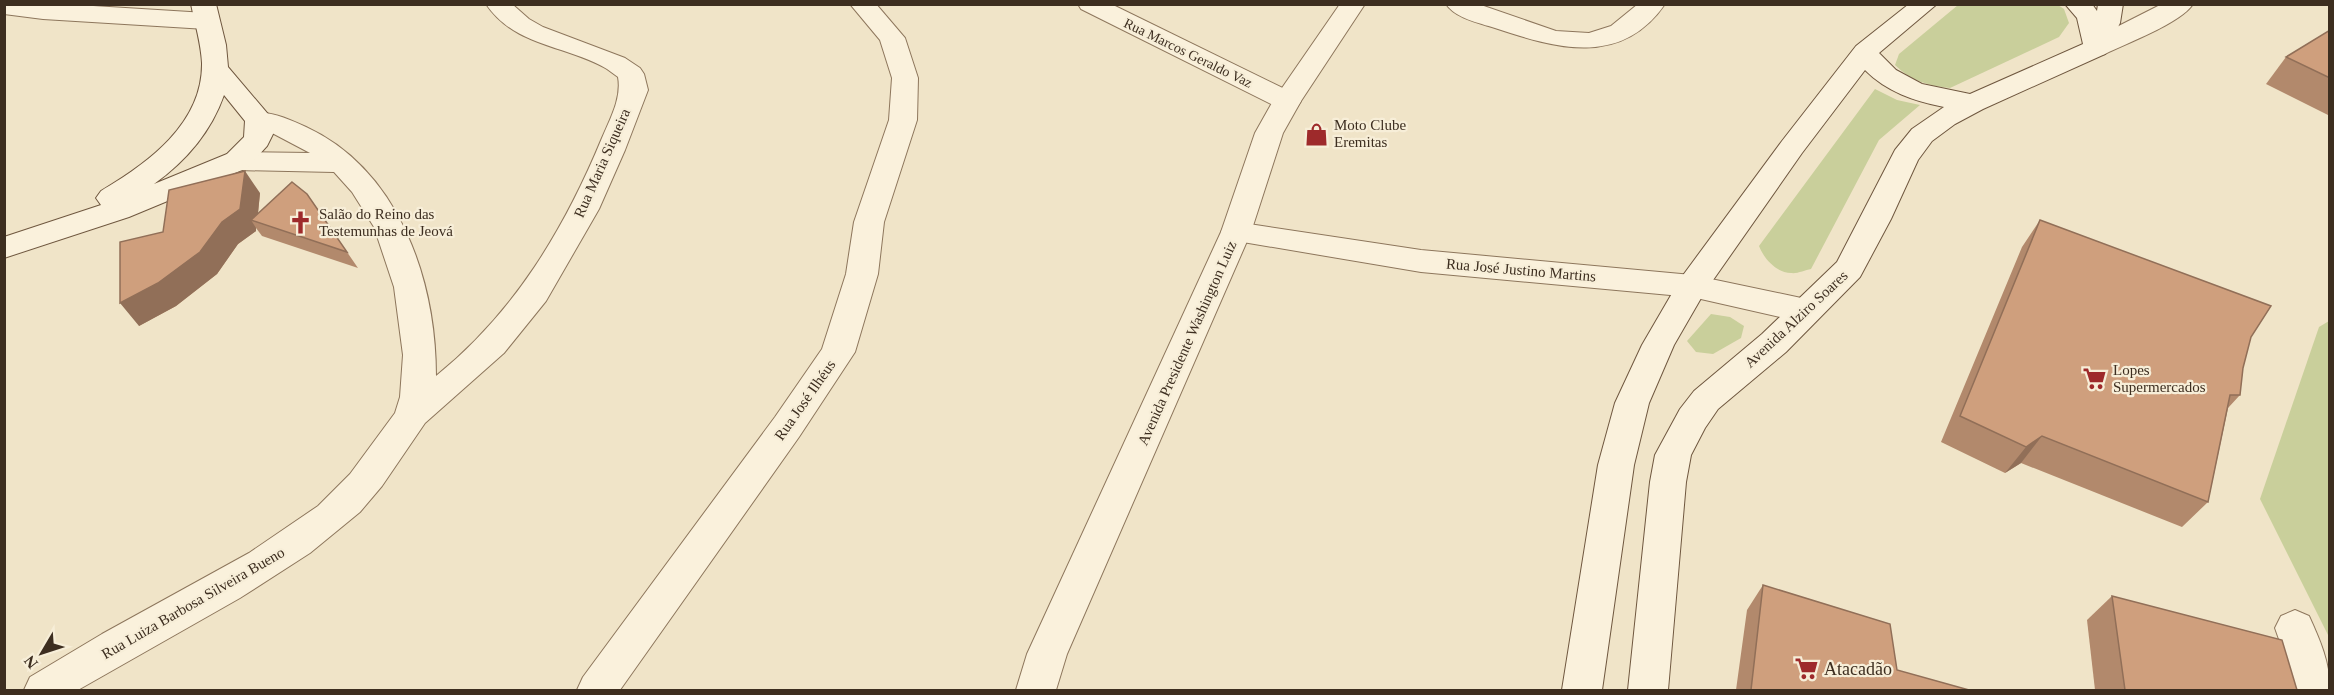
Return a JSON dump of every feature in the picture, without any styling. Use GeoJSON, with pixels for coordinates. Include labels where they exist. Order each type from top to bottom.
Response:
{"type":"FeatureCollection","features":[{"type":"Feature","properties":{"kind":"street","name":"Rua Maria Siqueira"},"geometry":{"type":"LineString","coordinates":[[412,414],[486,351],[516,318],[555,260],[592,194],[633,90],[631,74],[610,60],[520,26],[506,15],[498,4]]}},
{"type":"Feature","properties":{"kind":"street","name":"Rua José Ilhéus"},"geometry":{"type":"LineString","coordinates":[[597,690],[787,427],[838,352],[862,274],[869,222],[903,120],[905,78],[892,39],[862,4]]}},
{"type":"Feature","properties":{"kind":"street","name":"Rua Marcos Geraldo Vaz"},"geometry":{"type":"LineString","coordinates":[[1090,4],[1287,101]]}},
{"type":"Feature","properties":{"kind":"street","name":"Avenida Presidente Washington Luiz"},"geometry":{"type":"LineString","coordinates":[[1024,690],[1041,672],[1236,232],[1269,133],[1287,101],[1353,4]]}},
{"type":"Feature","properties":{"kind":"street"},"geometry":{"type":"LineString","coordinates":[[1434,4],[1461,7],[1542,36],[1569,42],[1590,43],[1611,38],[1629,28],[1653,4]]}},
{"type":"Feature","properties":{"kind":"street"},"geometry":{"type":"LineString","coordinates":[[1582,690],[1617,465],[1632,402],[1658,345],[1692,286],[1792,147],[1865,52],[1925,4]]}},
{"type":"Feature","properties":{"kind":"street","name":"Avenida Alziro Soares"},"geometry":{"type":"LineString","coordinates":[[1648,690],[1668,482],[1673,455],[1692,419],[1706,400],[1774,342],[1849,269],[1905,157],[1922,135],[1945,118],[1973,103],[2153,21],[2181,4]]}},
{"type":"Feature","properties":{"kind":"street"},"geometry":{"type":"LineString","coordinates":[[4,6],[43,11],[205,13],[215,68],[207,102],[195,127],[175,149],[143,178],[39,237]]}},
{"type":"Feature","properties":{"kind":"street"},"geometry":{"type":"LineString","coordinates":[[2091,7],[2107,23],[2096,48]]}},
{"type":"Feature","properties":{"kind":"street"},"geometry":{"type":"LineString","coordinates":[[1865,52],[1878,71],[1915,93],[1937,99],[1973,103]]}},
{"type":"Feature","properties":{"kind":"street"},"geometry":{"type":"LineString","coordinates":[[4,248],[117,210],[237,161],[257,140],[260,134],[259,120],[215,68]]}},
{"type":"Feature","properties":{"kind":"street","name":"Rua Luiza Barbosa Silveira Bueno"},"geometry":{"type":"LineString","coordinates":[[44,690],[263,565],[332,516],[372,473],[412,414],[421,366],[416,316],[404,263],[378,204],[357,177],[314,143],[294,131],[259,120]]}},
{"type":"Feature","properties":{"kind":"street"},"geometry":{"type":"LineString","coordinates":[[195,127],[259,120]]}},
{"type":"Feature","properties":{"kind":"street"},"geometry":{"type":"LineString","coordinates":[[175,149],[182,157],[217,163],[237,161],[340,163]]}},
{"type":"Feature","properties":{"kind":"street","name":"Rua José Justino Martins"},"geometry":{"type":"LineString","coordinates":[[1236,232],[1421,261],[1692,286],[1806,311]]}},
{"type":"Feature","properties":{"kind":"street"},"geometry":{"type":"LineString","coordinates":[[2295,628],[2317,690]]}},
{"type":"Feature","properties":{"kind":"green space"},"geometry":{"type":"Polygon","coordinates":[[[1958,5],[2058,5],[2064,9],[2069,23],[2059,37],[1950,88],[1920,81],[1907,75],[1895,65],[1899,54],[1958,5]]]}},
{"type":"Feature","properties":{"kind":"green space"},"geometry":{"type":"Polygon","coordinates":[[[1875,89],[1897,100],[1920,105],[1879,140],[1811,269],[1793,273],[1781,271],[1764,256],[1759,246],[1875,89]]]}},
{"type":"Feature","properties":{"kind":"green space"},"geometry":{"type":"Polygon","coordinates":[[[1711,314],[1730,317],[1744,326],[1741,338],[1713,354],[1696,352],[1687,341],[1711,314]]]}},
{"type":"Feature","properties":{"kind":"green space"},"geometry":{"type":"Polygon","coordinates":[[[2329,321],[2329,637],[2260,499],[2319,327],[2329,321]]]}},
{"type":"Feature","properties":{"kind":"building"},"geometry":{"type":"Polygon","coordinates":[[[2330,30],[2330,78],[2286,57],[2330,30]]]}},
{"type":"Feature","properties":{"kind":"building"},"geometry":{"type":"Polygon","coordinates":[[[245,171],[240,209],[222,222],[200,252],[158,283],[120,303],[120,242],[163,232],[169,190],[245,171]]]}},
{"type":"Feature","properties":{"kind":"building","name":"Salão do Reino das Testemunhas de Jeová"},"geometry":{"type":"Polygon","coordinates":[[[292,182],[307,194],[347,252],[251,220],[292,182]]]}},
{"type":"Feature","properties":{"kind":"building","name":"Lopes Supermercados"},"geometry":{"type":"Polygon","coordinates":[[[2040,220],[2271,306],[2251,337],[2243,368],[2240,395],[2230,395],[2208,502],[2042,436],[2026,447],[1960,416],[2040,220]]]}},
{"type":"Feature","properties":{"kind":"building"},"geometry":{"type":"Polygon","coordinates":[[[1763,585],[1890,624],[1897,670],[1969,690],[1751,690],[1763,585]]]}},
{"type":"Feature","properties":{"kind":"building"},"geometry":{"type":"Polygon","coordinates":[[[2112,596],[2282,640],[2297,690],[2125,690],[2112,596]]]}},
{"type":"Feature","properties":{"kind":"place","name":"Moto Clube Eremitas"},"geometry":{"type":"Point","coordinates":[1316,134]}},
{"type":"Feature","properties":{"kind":"place","name":"Salão do Reino das Testemunhas de Jeová"},"geometry":{"type":"Point","coordinates":[301,223]}},
{"type":"Feature","properties":{"kind":"place","name":"Lopes Supermercados"},"geometry":{"type":"Point","coordinates":[2095,379]}},
{"type":"Feature","properties":{"kind":"place","name":"Atacadão"},"geometry":{"type":"Point","coordinates":[1806,669]}}]}
